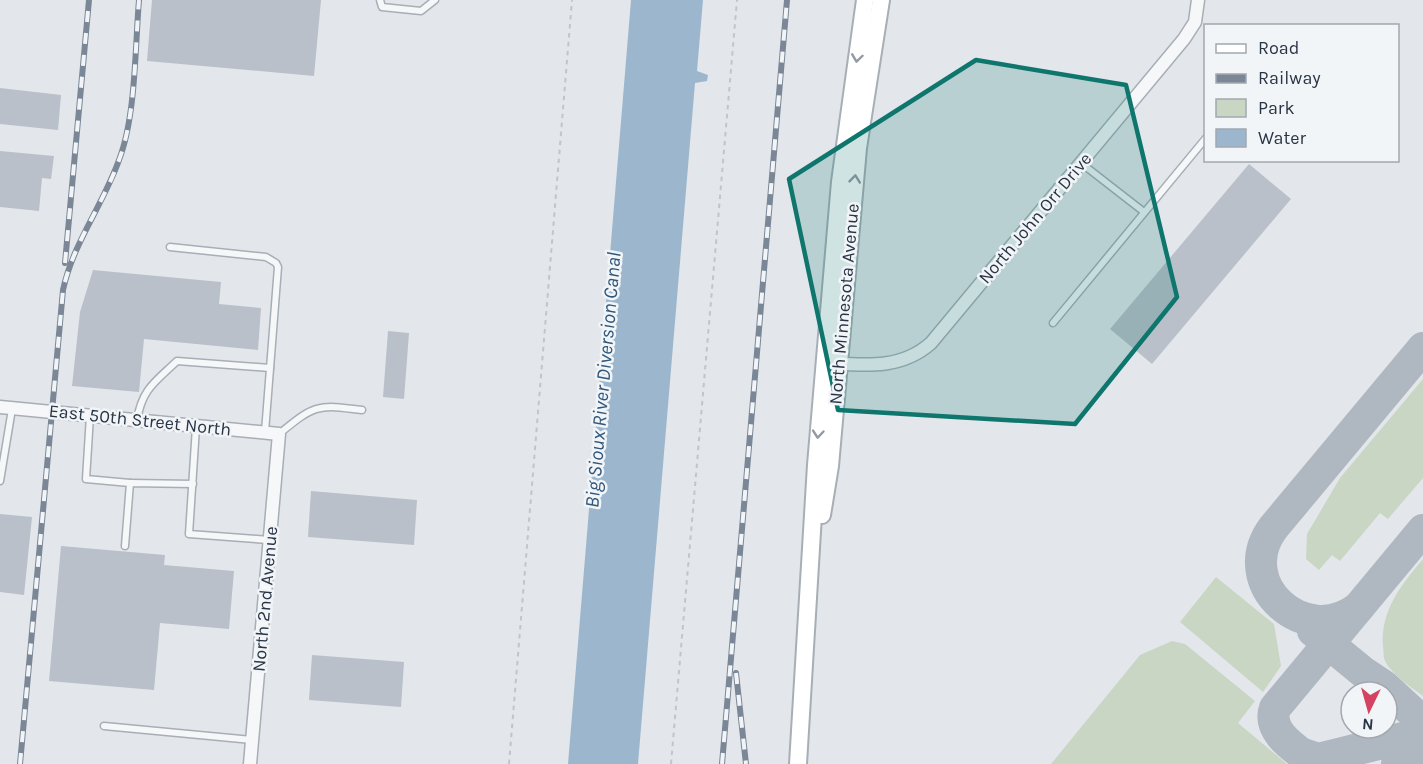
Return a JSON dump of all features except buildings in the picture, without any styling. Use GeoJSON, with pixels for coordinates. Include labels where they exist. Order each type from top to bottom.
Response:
{"type":"FeatureCollection","features":[{"type":"Feature","properties":{"kind":"main road","name":"North Minnesota Avenue"},"geometry":{"type":"LineString","coordinates":[[831,362],[842,159],[865,0]]}},
{"type":"Feature","properties":{"kind":"main road","name":"North Minnesota Avenue"},"geometry":{"type":"LineString","coordinates":[[798,764],[808,608],[831,362],[858,148],[881,0]]}},
{"type":"Feature","properties":{"kind":"street","name":"North John Orr Drive"},"geometry":{"type":"LineString","coordinates":[[831,362],[887,364],[922,351],[1184,39],[1195,22],[1198,0]]}},
{"type":"Feature","properties":{"kind":"street","name":"East 50th Street North"},"geometry":{"type":"LineString","coordinates":[[6,407],[279,434]]}},
{"type":"Feature","properties":{"kind":"street","name":"North 2nd Avenue"},"geometry":{"type":"LineString","coordinates":[[250,764],[279,434]]}},
{"type":"Feature","properties":{"kind":"lane"},"geometry":{"type":"LineString","coordinates":[[380,0],[382,7],[421,11],[435,0]]}},
{"type":"Feature","properties":{"kind":"lane"},"geometry":{"type":"LineString","coordinates":[[1053,323],[1204,140]]}},
{"type":"Feature","properties":{"kind":"lane"},"geometry":{"type":"LineString","coordinates":[[1081,163],[1144,212]]}},
{"type":"Feature","properties":{"kind":"lane"},"geometry":{"type":"LineString","coordinates":[[170,248],[266,257],[276,262],[278,267],[265,432]]}},
{"type":"Feature","properties":{"kind":"lane"},"geometry":{"type":"LineString","coordinates":[[137,420],[140,399],[145,391],[177,361],[270,368]]}},
{"type":"Feature","properties":{"kind":"lane"},"geometry":{"type":"LineString","coordinates":[[0,481],[6,407]]}},
{"type":"Feature","properties":{"kind":"lane"},"geometry":{"type":"LineString","coordinates":[[279,434],[312,408],[338,407],[362,410]]}},
{"type":"Feature","properties":{"kind":"lane"},"geometry":{"type":"LineString","coordinates":[[90,416],[86,479],[130,483],[193,484]]}},
{"type":"Feature","properties":{"kind":"lane"},"geometry":{"type":"LineString","coordinates":[[196,426],[189,534],[270,540]]}},
{"type":"Feature","properties":{"kind":"lane"},"geometry":{"type":"LineString","coordinates":[[125,546],[130,483]]}},
{"type":"Feature","properties":{"kind":"lane"},"geometry":{"type":"LineString","coordinates":[[104,726],[252,740]]}},
{"type":"Feature","properties":{"kind":"path"},"geometry":{"type":"LineString","coordinates":[[509,764],[572,0]]}},
{"type":"Feature","properties":{"kind":"path"},"geometry":{"type":"LineString","coordinates":[[671,764],[737,0]]}},
{"type":"Feature","properties":{"kind":"highlighted area"},"geometry":{"type":"Polygon","coordinates":[[[976,60],[1126,85],[1177,297],[1075,424],[838,410],[789,179],[976,60]]]}},
{"type":"Feature","properties":{"kind":"green space"},"geometry":{"type":"Polygon","coordinates":[[[1423,379],[1423,478],[1388,519],[1380,513],[1340,561],[1332,555],[1319,570],[1306,559],[1307,534],[1340,478],[1423,379]]]}},
{"type":"Feature","properties":{"kind":"green space"},"geometry":{"type":"Polygon","coordinates":[[[1423,559],[1423,696],[1388,666],[1384,658],[1383,634],[1394,599],[1423,559]]]}},
{"type":"Feature","properties":{"kind":"green space"},"geometry":{"type":"Polygon","coordinates":[[[1216,577],[1274,624],[1281,666],[1263,692],[1180,622],[1216,577]]]}},
{"type":"Feature","properties":{"kind":"green space"},"geometry":{"type":"Polygon","coordinates":[[[1172,641],[1185,644],[1255,701],[1238,723],[1287,764],[1051,764],[1140,655],[1172,641]]]}},
{"type":"Feature","properties":{"kind":"water","name":"Big Sioux River Diversion Canal"},"geometry":{"type":"Polygon","coordinates":[[[631,0],[703,0],[697,71],[708,75],[707,81],[695,83],[638,764],[568,764],[631,0]]]}},
{"type":"Feature","properties":{"kind":"taxiway"},"geometry":{"type":"LineString","coordinates":[[1358,608],[1337,619],[1317,621],[1297,615],[1280,604],[1268,589],[1262,570],[1263,549],[1273,528],[1423,348]]}},
{"type":"Feature","properties":{"kind":"taxiway"},"geometry":{"type":"LineString","coordinates":[[1315,764],[1292,747],[1279,733],[1273,717],[1275,708],[1423,530]]}},
{"type":"Feature","properties":{"kind":"taxiway"},"geometry":{"type":"LineString","coordinates":[[1313,631],[1384,686],[1423,722]]}},
{"type":"Feature","properties":{"kind":"taxiway"},"geometry":{"type":"LineString","coordinates":[[1303,754],[1318,759],[1423,733]]}},
{"type":"Feature","properties":{"kind":"taxiway"},"geometry":{"type":"LineString","coordinates":[[1397,764],[1423,757]]}},
{"type":"Feature","properties":{"kind":"railway"},"geometry":{"type":"LineString","coordinates":[[65,263],[89,0]]}},
{"type":"Feature","properties":{"kind":"railway"},"geometry":{"type":"LineString","coordinates":[[20,764],[63,290],[74,256],[112,177],[125,142],[132,102],[139,0]]}},
{"type":"Feature","properties":{"kind":"railway"},"geometry":{"type":"LineString","coordinates":[[722,764],[787,0]]}},
{"type":"Feature","properties":{"kind":"railway"},"geometry":{"type":"LineString","coordinates":[[736,673],[746,764]]}}]}
